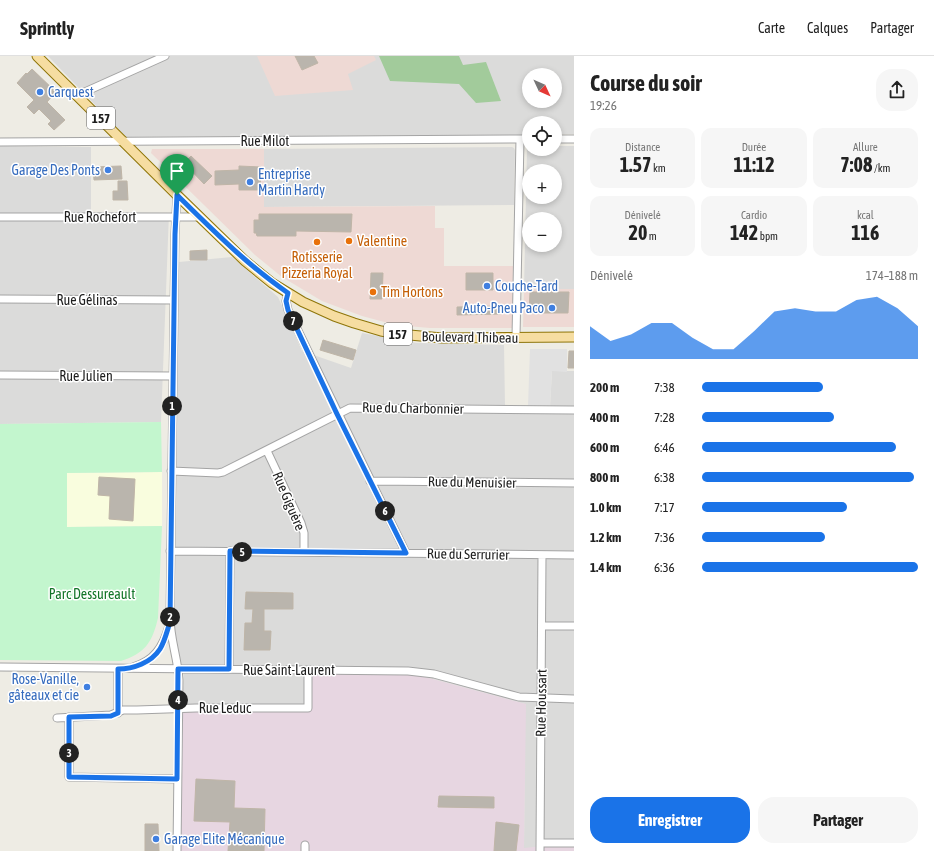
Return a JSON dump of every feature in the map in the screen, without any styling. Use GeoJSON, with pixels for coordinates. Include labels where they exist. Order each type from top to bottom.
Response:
{"type":"FeatureCollection","features":[{"type":"Feature","properties":{"kind":"main road","name":"Boulevard Thibeau"},"geometry":{"type":"LineString","coordinates":[[37,56],[78,95],[199,217],[251,266],[288,293],[310,306],[363,326],[390,333],[442,338],[574,337]]}},
{"type":"Feature","properties":{"kind":"street"},"geometry":{"type":"LineString","coordinates":[[78,95],[153,58],[165,56]]}},
{"type":"Feature","properties":{"kind":"street"},"geometry":{"type":"LineString","coordinates":[[516,337],[520,139]]}},
{"type":"Feature","properties":{"kind":"street","name":"Rue Milot"},"geometry":{"type":"LineString","coordinates":[[0,142],[520,139]]}},
{"type":"Feature","properties":{"kind":"street"},"geometry":{"type":"LineString","coordinates":[[562,139],[574,139]]}},
{"type":"Feature","properties":{"kind":"street"},"geometry":{"type":"LineString","coordinates":[[176,851],[178,669],[172,642],[170,622],[170,551],[177,195]]}},
{"type":"Feature","properties":{"kind":"street","name":"Rue Rochefort"},"geometry":{"type":"LineString","coordinates":[[0,217],[199,217]]}},
{"type":"Feature","properties":{"kind":"street"},"geometry":{"type":"LineString","coordinates":[[288,293],[286,301],[288,310],[337,414],[406,553]]}},
{"type":"Feature","properties":{"kind":"street","name":"Rue Gélinas"},"geometry":{"type":"LineString","coordinates":[[0,299],[174,300]]}},
{"type":"Feature","properties":{"kind":"street","name":"Rue Julien"},"geometry":{"type":"LineString","coordinates":[[0,376],[173,376]]}},
{"type":"Feature","properties":{"kind":"street","name":"Rue du Charbonnier"},"geometry":{"type":"LineString","coordinates":[[171,471],[221,472],[266,451],[345,410],[356,407],[574,410]]}},
{"type":"Feature","properties":{"kind":"street","name":"Rue Giguère"},"geometry":{"type":"LineString","coordinates":[[266,451],[304,530],[304,552]]}},
{"type":"Feature","properties":{"kind":"street","name":"Rue du Menuisier"},"geometry":{"type":"LineString","coordinates":[[370,481],[574,482]]}},
{"type":"Feature","properties":{"kind":"street","name":"Rue du Serrurier"},"geometry":{"type":"LineString","coordinates":[[170,551],[574,555]]}},
{"type":"Feature","properties":{"kind":"street"},"geometry":{"type":"LineString","coordinates":[[229,669],[230,551]]}},
{"type":"Feature","properties":{"kind":"street","name":"Rue Houssart"},"geometry":{"type":"LineString","coordinates":[[540,851],[542,555]]}},
{"type":"Feature","properties":{"kind":"street"},"geometry":{"type":"LineString","coordinates":[[126,669],[144,663],[157,652],[163,643],[170,622]]}},
{"type":"Feature","properties":{"kind":"street"},"geometry":{"type":"LineString","coordinates":[[542,626],[574,626]]}},
{"type":"Feature","properties":{"kind":"street","name":"Rue Saint-Laurent"},"geometry":{"type":"LineString","coordinates":[[0,667],[420,672],[524,698],[574,699]]}},
{"type":"Feature","properties":{"kind":"street"},"geometry":{"type":"LineString","coordinates":[[118,669],[118,713]]}},
{"type":"Feature","properties":{"kind":"street","name":"Rue Leduc"},"geometry":{"type":"LineString","coordinates":[[57,718],[111,716],[124,710],[196,708],[308,708],[308,670]]}},
{"type":"Feature","properties":{"kind":"street"},"geometry":{"type":"LineString","coordinates":[[69,717],[69,777],[177,779]]}},
{"type":"Feature","properties":{"kind":"street"},"geometry":{"type":"LineString","coordinates":[[540,842],[574,843]]}},
{"type":"Feature","properties":{"kind":"shaded area"},"geometry":{"type":"Polygon","coordinates":[[[48,56],[574,56],[574,134],[562,134],[562,116],[522,116],[522,135],[126,137],[48,56]]]}},
{"type":"Feature","properties":{"kind":"shaded area"},"geometry":{"type":"Polygon","coordinates":[[[257,56],[374,56],[376,60],[348,74],[353,90],[275,96],[257,56]]]}},
{"type":"Feature","properties":{"kind":"shaded area"},"geometry":{"type":"Polygon","coordinates":[[[0,146],[91,147],[91,212],[169,213],[161,422],[0,424],[0,146]]]}},
{"type":"Feature","properties":{"kind":"shaded area"},"geometry":{"type":"Polygon","coordinates":[[[562,146],[574,146],[574,289],[524,289],[525,252],[562,252],[562,212],[526,212],[526,204],[562,204],[562,164],[527,164],[527,156],[562,156],[562,146]]]}},
{"type":"Feature","properties":{"kind":"shaded area"},"geometry":{"type":"Polygon","coordinates":[[[512,147],[515,150],[514,205],[264,207],[264,149],[512,147]]]}},
{"type":"Feature","properties":{"kind":"shaded area"},"geometry":{"type":"Polygon","coordinates":[[[152,149],[264,149],[264,207],[435,206],[435,228],[444,228],[444,266],[513,266],[512,328],[430,328],[407,326],[362,316],[322,301],[282,277],[255,255],[151,153],[152,149]]]}},
{"type":"Feature","properties":{"kind":"shaded area"},"geometry":{"type":"Polygon","coordinates":[[[232,257],[278,297],[302,351],[351,368],[362,333],[417,343],[504,345],[505,406],[550,406],[552,371],[574,371],[574,848],[524,848],[525,704],[414,674],[310,710],[181,713],[184,676],[176,641],[174,617],[179,262],[232,257]]]}},
{"type":"Feature","properties":{"kind":"shaded area"},"geometry":{"type":"Polygon","coordinates":[[[524,289],[574,289],[574,327],[523,327],[524,289]]]}},
{"type":"Feature","properties":{"kind":"shaded area"},"geometry":{"type":"Polygon","coordinates":[[[530,349],[567,349],[567,372],[552,371],[550,406],[528,406],[530,349]]]}},
{"type":"Feature","properties":{"kind":"shaded area"},"geometry":{"type":"Polygon","coordinates":[[[162,472],[162,526],[67,527],[67,473],[162,472]]]}},
{"type":"Feature","properties":{"kind":"shaded area"},"geometry":{"type":"Polygon","coordinates":[[[310,674],[414,674],[526,704],[524,848],[543,846],[574,847],[574,851],[174,851],[175,710],[310,710],[310,674]]]}},
{"type":"Feature","properties":{"kind":"green space"},"geometry":{"type":"Polygon","coordinates":[[[379,56],[459,56],[463,65],[486,62],[501,101],[476,103],[459,84],[390,81],[379,56]]]}},
{"type":"Feature","properties":{"kind":"green space","name":"Parc Dessureault"},"geometry":{"type":"Polygon","coordinates":[[[161,422],[162,472],[67,473],[67,527],[162,526],[158,618],[153,634],[146,646],[136,654],[121,661],[0,660],[0,424],[161,422]]]}},
{"type":"Feature","properties":{"kind":"building"},"geometry":{"type":"Polygon","coordinates":[[[295,56],[314,56],[318,63],[302,70],[295,56]]]}},
{"type":"Feature","properties":{"kind":"building"},"geometry":{"type":"Polygon","coordinates":[[[32,69],[56,92],[47,102],[65,120],[54,130],[48,124],[51,121],[39,109],[34,114],[27,107],[34,100],[17,83],[32,69]]]}},
{"type":"Feature","properties":{"kind":"building"},"geometry":{"type":"Polygon","coordinates":[[[191,156],[212,176],[204,184],[184,163],[191,156]]]}},
{"type":"Feature","properties":{"kind":"building"},"geometry":{"type":"Polygon","coordinates":[[[121,166],[122,179],[94,180],[93,167],[121,166]]]}},
{"type":"Feature","properties":{"kind":"building"},"geometry":{"type":"Polygon","coordinates":[[[239,166],[261,167],[260,190],[239,190],[239,184],[215,185],[215,171],[239,170],[239,166]]]}},
{"type":"Feature","properties":{"kind":"building"},"geometry":{"type":"Polygon","coordinates":[[[118,181],[127,181],[128,200],[113,200],[113,191],[118,191],[118,181]]]}},
{"type":"Feature","properties":{"kind":"building"},"geometry":{"type":"Polygon","coordinates":[[[259,214],[352,214],[351,232],[296,231],[296,236],[257,236],[256,233],[254,233],[254,220],[259,220],[259,214]]]}},
{"type":"Feature","properties":{"kind":"building"},"geometry":{"type":"Polygon","coordinates":[[[207,250],[207,260],[190,260],[190,251],[207,250]]]}},
{"type":"Feature","properties":{"kind":"building"},"geometry":{"type":"Polygon","coordinates":[[[371,273],[383,273],[382,299],[370,299],[371,273]]]}},
{"type":"Feature","properties":{"kind":"building"},"geometry":{"type":"Polygon","coordinates":[[[466,273],[493,273],[493,290],[466,290],[466,273]]]}},
{"type":"Feature","properties":{"kind":"building"},"geometry":{"type":"Polygon","coordinates":[[[530,292],[569,292],[568,313],[529,313],[530,292]]]}},
{"type":"Feature","properties":{"kind":"building"},"geometry":{"type":"Polygon","coordinates":[[[500,306],[500,314],[457,315],[457,307],[500,306]]]}},
{"type":"Feature","properties":{"kind":"building"},"geometry":{"type":"Polygon","coordinates":[[[323,340],[356,350],[353,360],[320,350],[323,340]]]}},
{"type":"Feature","properties":{"kind":"building"},"geometry":{"type":"Polygon","coordinates":[[[569,351],[574,351],[574,368],[568,368],[569,351]]]}},
{"type":"Feature","properties":{"kind":"building"},"geometry":{"type":"Polygon","coordinates":[[[99,477],[135,479],[133,521],[109,519],[110,496],[98,495],[99,477]]]}},
{"type":"Feature","properties":{"kind":"building"},"geometry":{"type":"Polygon","coordinates":[[[246,592],[293,593],[293,609],[264,609],[264,631],[271,631],[270,650],[244,650],[245,623],[252,623],[253,609],[245,609],[246,592]]]}},
{"type":"Feature","properties":{"kind":"building"},"geometry":{"type":"Polygon","coordinates":[[[196,779],[235,781],[234,808],[265,809],[264,851],[228,851],[230,822],[194,821],[196,779]]]}},
{"type":"Feature","properties":{"kind":"building"},"geometry":{"type":"Polygon","coordinates":[[[439,796],[494,797],[494,808],[438,807],[439,796]]]}},
{"type":"Feature","properties":{"kind":"building"},"geometry":{"type":"Polygon","coordinates":[[[496,822],[519,825],[516,851],[494,851],[496,822]]]}},
{"type":"Feature","properties":{"kind":"building"},"geometry":{"type":"Polygon","coordinates":[[[145,824],[158,824],[159,851],[145,851],[145,824]]]}},
{"type":"Feature","properties":{"kind":"place","name":"Carquest"},"geometry":{"type":"Point","coordinates":[40,92]}},
{"type":"Feature","properties":{"kind":"place","name":"Garage Des Ponts"},"geometry":{"type":"Point","coordinates":[108,170]}},
{"type":"Feature","properties":{"kind":"place","name":"Entreprise Martin Hardy"},"geometry":{"type":"Point","coordinates":[250,182]}},
{"type":"Feature","properties":{"kind":"place","name":"Valentine"},"geometry":{"type":"Point","coordinates":[349,241]}},
{"type":"Feature","properties":{"kind":"place","name":"Rotisserie Pizzeria Royal"},"geometry":{"type":"Point","coordinates":[317,242]}},
{"type":"Feature","properties":{"kind":"place","name":"Couche-Tard"},"geometry":{"type":"Point","coordinates":[487,286]}},
{"type":"Feature","properties":{"kind":"place","name":"Tim Hortons"},"geometry":{"type":"Point","coordinates":[373,292]}},
{"type":"Feature","properties":{"kind":"place","name":"Auto-Pneu Paco"},"geometry":{"type":"Point","coordinates":[552,308]}},
{"type":"Feature","properties":{"kind":"place","name":"Rose-Vanille, gâteaux et cie"},"geometry":{"type":"Point","coordinates":[87,687]}},
{"type":"Feature","properties":{"kind":"place","name":"Garage Elite Mécanique"},"geometry":{"type":"Point","coordinates":[156,839]}},
{"type":"Feature","properties":{"kind":"route"},"geometry":{"type":"LineString","coordinates":[[177,195],[245,261],[288,293],[286,306],[337,414],[406,553],[230,551],[229,669],[178,669],[177,779],[69,777],[69,717],[111,716],[118,713],[118,669],[126,669],[140,665],[160,650],[170,622],[175,234],[177,195]]}}]}
